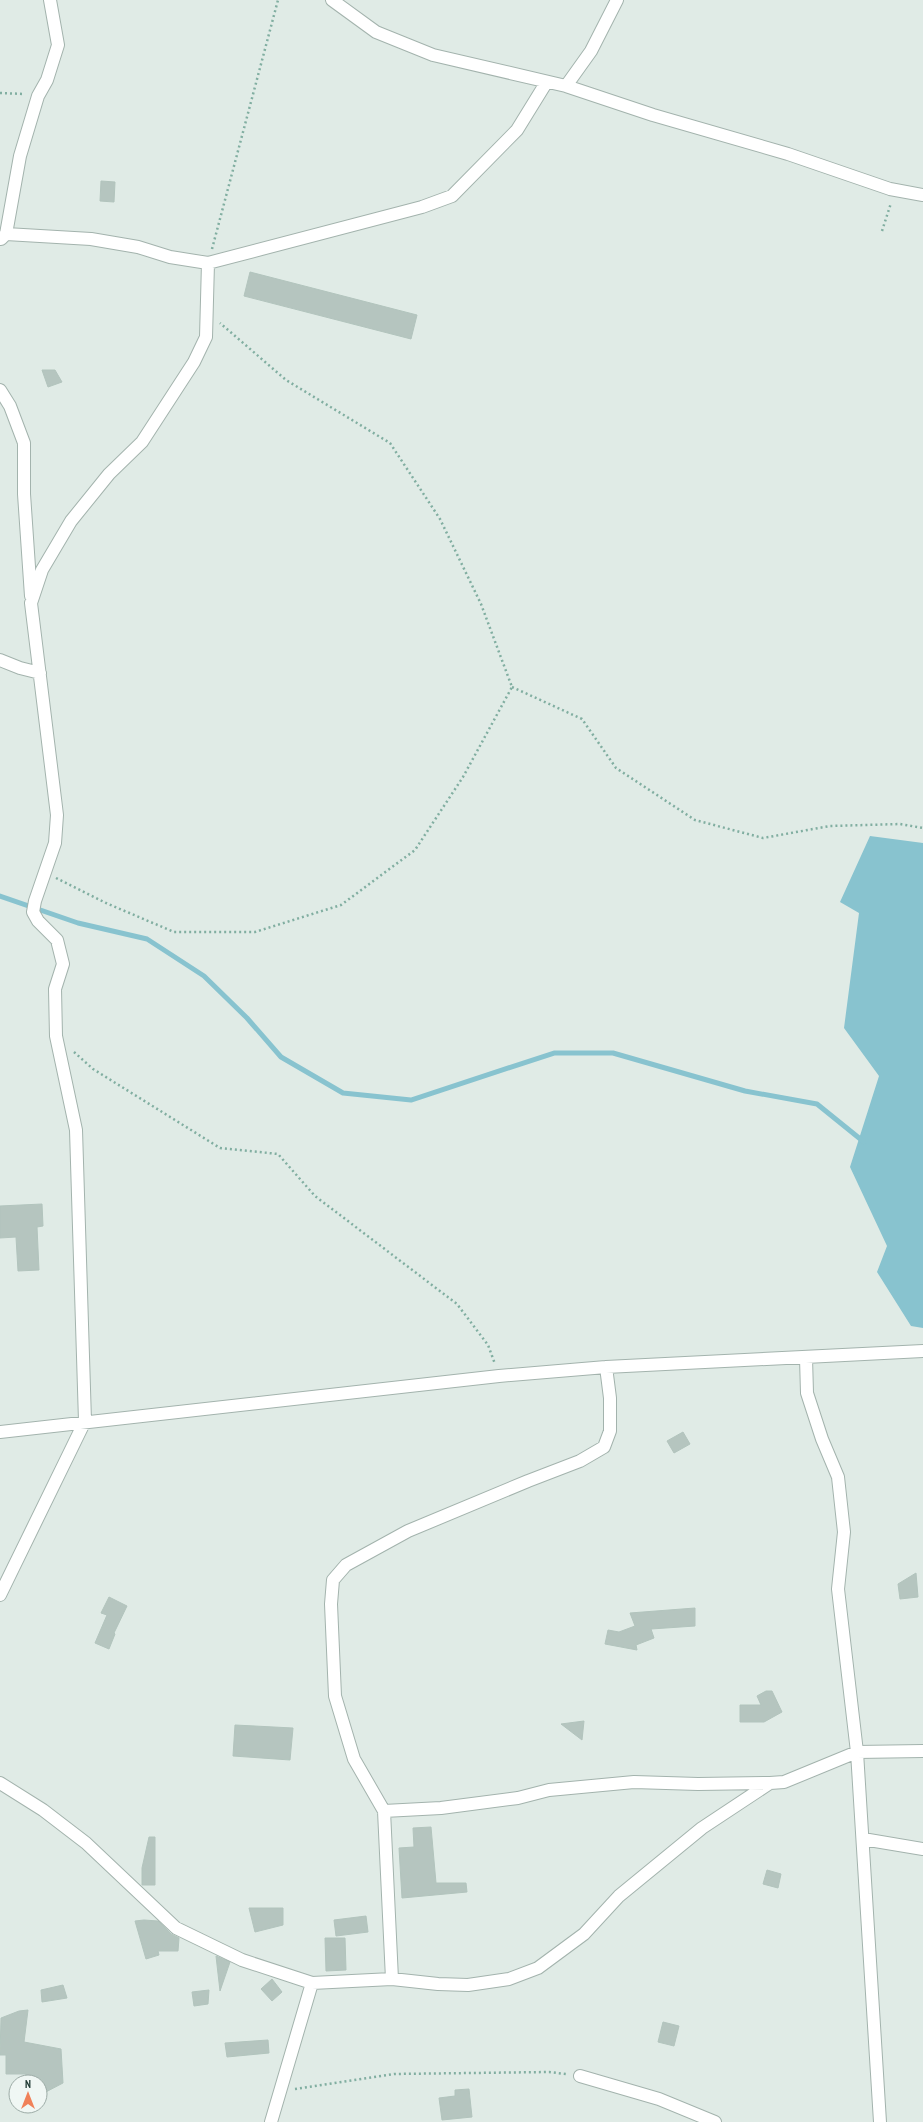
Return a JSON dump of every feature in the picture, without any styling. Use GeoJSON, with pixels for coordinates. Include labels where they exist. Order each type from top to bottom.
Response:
{"type":"FeatureCollection","features":[{"type":"Feature","properties":{"kind":"street"},"geometry":{"type":"LineString","coordinates":[[50,0],[58,44],[47,80],[38,96],[20,156],[3,237],[91,239],[138,247],[170,257],[208,263],[422,207],[452,196],[517,130],[546,83]]}},
{"type":"Feature","properties":{"kind":"street"},"geometry":{"type":"LineString","coordinates":[[332,0],[376,32],[433,55],[546,83],[566,86],[653,114],[788,154],[890,188],[923,195]]}},
{"type":"Feature","properties":{"kind":"street"},"geometry":{"type":"LineString","coordinates":[[566,86],[591,51],[617,0]]}},
{"type":"Feature","properties":{"kind":"street"},"geometry":{"type":"LineString","coordinates":[[32,603],[42,570],[70,521],[109,474],[142,442],[194,362],[206,337],[208,313],[208,263]]}},
{"type":"Feature","properties":{"kind":"street"},"geometry":{"type":"LineString","coordinates":[[0,390],[10,406],[24,443],[24,494],[32,603],[57,815],[55,843],[44,873],[33,912],[38,920],[58,940],[63,964],[55,989],[56,1036],[76,1130],[85,1421],[0,1595]]}},
{"type":"Feature","properties":{"kind":"street"},"geometry":{"type":"LineString","coordinates":[[0,660],[20,668],[40,673]]}},
{"type":"Feature","properties":{"kind":"street"},"geometry":{"type":"LineString","coordinates":[[0,1432],[85,1421],[499,1376],[606,1367],[923,1351]]}},
{"type":"Feature","properties":{"kind":"street"},"geometry":{"type":"LineString","coordinates":[[806,1358],[807,1393],[822,1439],[838,1477],[844,1532],[838,1589],[857,1752],[880,2122]]}},
{"type":"Feature","properties":{"kind":"street"},"geometry":{"type":"LineString","coordinates":[[392,1979],[384,1811],[354,1759],[334,1696],[331,1604],[333,1580],[346,1565],[408,1531],[580,1461],[604,1447],[610,1431],[610,1398],[606,1367]]}},
{"type":"Feature","properties":{"kind":"street"},"geometry":{"type":"LineString","coordinates":[[384,1811],[441,1808],[518,1798],[549,1790],[634,1782],[698,1784],[784,1782],[857,1752],[923,1751]]}},
{"type":"Feature","properties":{"kind":"street"},"geometry":{"type":"LineString","coordinates":[[0,1783],[43,1810],[86,1843],[176,1928],[242,1960],[312,1983],[392,1979],[438,1984],[468,1985],[509,1979],[538,1968],[584,1934],[619,1896],[702,1828],[770,1783]]}},
{"type":"Feature","properties":{"kind":"street"},"geometry":{"type":"LineString","coordinates":[[863,1839],[923,1849]]}},
{"type":"Feature","properties":{"kind":"street"},"geometry":{"type":"LineString","coordinates":[[271,2122],[312,1983]]}},
{"type":"Feature","properties":{"kind":"street"},"geometry":{"type":"LineString","coordinates":[[580,2076],[658,2099],[715,2122]]}},
{"type":"Feature","properties":{"kind":"path"},"geometry":{"type":"LineString","coordinates":[[208,263],[278,0]]}},
{"type":"Feature","properties":{"kind":"path"},"geometry":{"type":"LineString","coordinates":[[0,93],[38,96]]}},
{"type":"Feature","properties":{"kind":"path"},"geometry":{"type":"LineString","coordinates":[[882,231],[890,210],[890,188]]}},
{"type":"Feature","properties":{"kind":"path"},"geometry":{"type":"LineString","coordinates":[[208,313],[286,380],[390,443],[440,519],[481,604],[512,687],[582,719],[616,768],[695,820],[763,838],[830,826],[900,824],[923,828]]}},
{"type":"Feature","properties":{"kind":"path"},"geometry":{"type":"LineString","coordinates":[[44,873],[174,932],[255,932],[341,905],[415,850],[462,777],[512,687]]}},
{"type":"Feature","properties":{"kind":"path"},"geometry":{"type":"LineString","coordinates":[[56,1036],[93,1069],[220,1148],[278,1154],[315,1196],[457,1304],[488,1345],[499,1376]]}},
{"type":"Feature","properties":{"kind":"path"},"geometry":{"type":"LineString","coordinates":[[280,2091],[394,2074],[549,2072],[580,2076]]}},
{"type":"Feature","properties":{"kind":"water"},"geometry":{"type":"Polygon","coordinates":[[[870,836],[923,843],[923,1328],[911,1326],[877,1272],[887,1246],[850,1167],[879,1076],[844,1028],[859,913],[840,902],[870,836]]]}},
{"type":"Feature","properties":{"kind":"building"},"geometry":{"type":"Polygon","coordinates":[[[101,181],[115,182],[114,202],[100,201],[101,181]]]}},
{"type":"Feature","properties":{"kind":"building"},"geometry":{"type":"Polygon","coordinates":[[[250,272],[417,315],[411,339],[244,296],[250,272]]]}},
{"type":"Feature","properties":{"kind":"building"},"geometry":{"type":"Polygon","coordinates":[[[42,370],[55,370],[62,382],[48,387],[42,370]]]}},
{"type":"Feature","properties":{"kind":"building"},"geometry":{"type":"Polygon","coordinates":[[[42,1204],[43,1226],[37,1227],[39,1270],[18,1271],[16,1237],[0,1238],[0,1206],[42,1204]]]}},
{"type":"Feature","properties":{"kind":"building"},"geometry":{"type":"Polygon","coordinates":[[[683,1432],[690,1444],[674,1453],[667,1441],[683,1432]]]}},
{"type":"Feature","properties":{"kind":"building"},"geometry":{"type":"Polygon","coordinates":[[[916,1573],[918,1597],[900,1599],[898,1584],[916,1573]]]}},
{"type":"Feature","properties":{"kind":"building"},"geometry":{"type":"Polygon","coordinates":[[[109,1597],[127,1606],[114,1633],[115,1634],[109,1649],[95,1643],[107,1615],[101,1613],[109,1597]]]}},
{"type":"Feature","properties":{"kind":"building"},"geometry":{"type":"Polygon","coordinates":[[[695,1608],[695,1626],[651,1629],[654,1638],[636,1645],[637,1650],[605,1644],[608,1630],[619,1632],[635,1626],[630,1613],[695,1608]]]}},
{"type":"Feature","properties":{"kind":"building"},"geometry":{"type":"Polygon","coordinates":[[[766,1691],[772,1691],[782,1712],[764,1722],[740,1722],[740,1705],[761,1705],[757,1696],[766,1691]]]}},
{"type":"Feature","properties":{"kind":"building"},"geometry":{"type":"Polygon","coordinates":[[[584,1721],[582,1740],[561,1724],[584,1721]]]}},
{"type":"Feature","properties":{"kind":"building"},"geometry":{"type":"Polygon","coordinates":[[[235,1725],[293,1728],[290,1760],[233,1756],[235,1725]]]}},
{"type":"Feature","properties":{"kind":"building"},"geometry":{"type":"Polygon","coordinates":[[[431,1827],[436,1883],[466,1883],[467,1892],[402,1898],[399,1848],[414,1847],[413,1828],[431,1827]]]}},
{"type":"Feature","properties":{"kind":"building"},"geometry":{"type":"Polygon","coordinates":[[[149,1837],[155,1837],[155,1885],[142,1885],[142,1868],[149,1837]]]}},
{"type":"Feature","properties":{"kind":"building"},"geometry":{"type":"Polygon","coordinates":[[[767,1870],[781,1874],[778,1888],[763,1884],[767,1870]]]}},
{"type":"Feature","properties":{"kind":"building"},"geometry":{"type":"Polygon","coordinates":[[[249,1908],[283,1908],[283,1925],[255,1932],[249,1908]]]}},
{"type":"Feature","properties":{"kind":"building"},"geometry":{"type":"Polygon","coordinates":[[[366,1916],[368,1932],[336,1936],[334,1920],[366,1916]]]}},
{"type":"Feature","properties":{"kind":"building"},"geometry":{"type":"Polygon","coordinates":[[[135,1921],[158,1921],[171,1934],[179,1938],[178,1951],[158,1951],[159,1955],[146,1959],[135,1921]]]}},
{"type":"Feature","properties":{"kind":"building"},"geometry":{"type":"Polygon","coordinates":[[[325,1938],[345,1938],[346,1970],[326,1971],[325,1938]]]}},
{"type":"Feature","properties":{"kind":"building"},"geometry":{"type":"Polygon","coordinates":[[[216,1956],[230,1962],[220,1991],[216,1956]]]}},
{"type":"Feature","properties":{"kind":"building"},"geometry":{"type":"Polygon","coordinates":[[[272,1979],[282,1992],[272,2001],[261,1989],[272,1979]]]}},
{"type":"Feature","properties":{"kind":"building"},"geometry":{"type":"Polygon","coordinates":[[[63,1985],[67,1998],[42,2002],[41,1990],[63,1985]]]}},
{"type":"Feature","properties":{"kind":"building"},"geometry":{"type":"Polygon","coordinates":[[[209,1990],[208,2004],[194,2006],[192,1992],[209,1990]]]}},
{"type":"Feature","properties":{"kind":"building"},"geometry":{"type":"Polygon","coordinates":[[[28,2010],[24,2042],[61,2049],[63,2083],[48,2091],[48,2074],[6,2074],[6,2055],[0,2055],[1,2018],[19,2011],[28,2010]]]}},
{"type":"Feature","properties":{"kind":"building"},"geometry":{"type":"Polygon","coordinates":[[[663,2022],[679,2026],[674,2046],[658,2042],[663,2022]]]}},
{"type":"Feature","properties":{"kind":"building"},"geometry":{"type":"Polygon","coordinates":[[[268,2040],[269,2053],[227,2057],[225,2043],[268,2040]]]}},
{"type":"Feature","properties":{"kind":"building"},"geometry":{"type":"Polygon","coordinates":[[[469,2089],[472,2117],[442,2120],[439,2098],[455,2096],[455,2090],[469,2089]]]}},
{"type":"Feature","properties":{"kind":"waterway"},"geometry":{"type":"LineString","coordinates":[[0,896],[78,923],[147,939],[204,976],[247,1018],[281,1057],[343,1093],[411,1100],[554,1053],[613,1053],[745,1091],[817,1104],[864,1142]]}}]}
